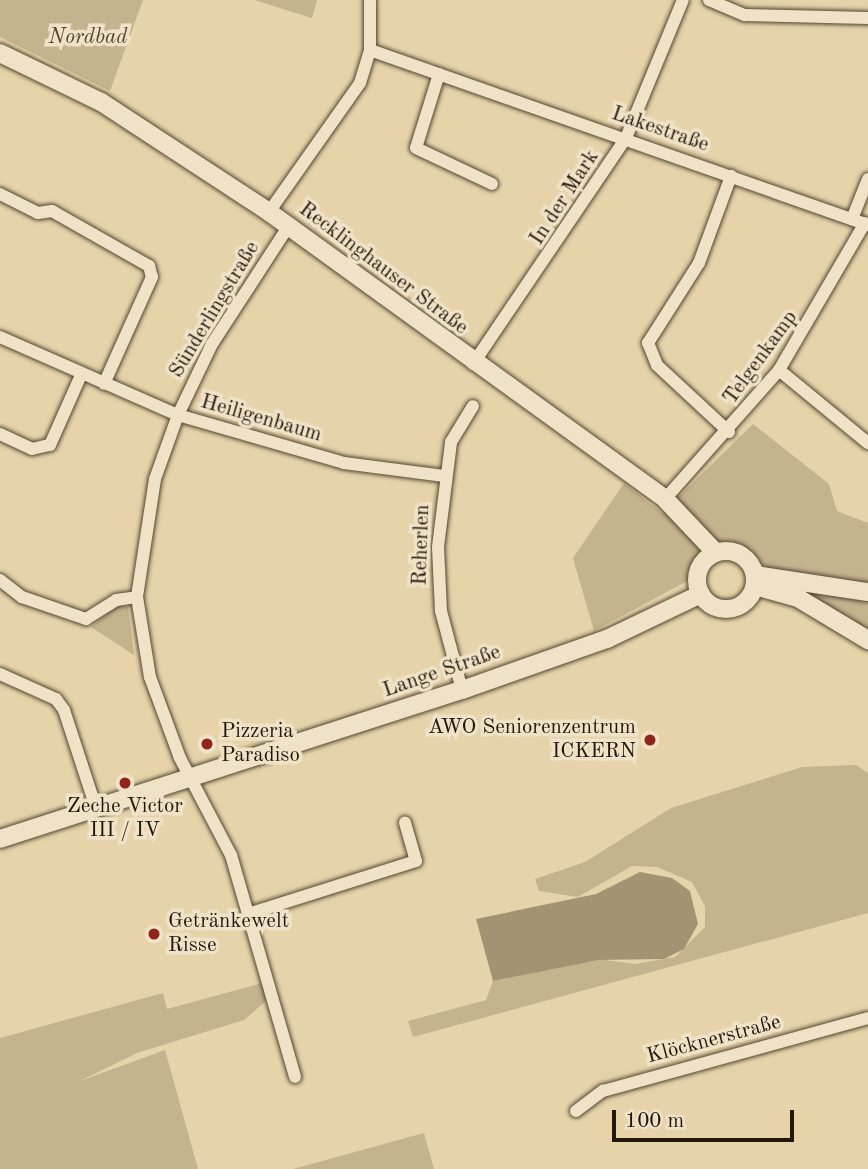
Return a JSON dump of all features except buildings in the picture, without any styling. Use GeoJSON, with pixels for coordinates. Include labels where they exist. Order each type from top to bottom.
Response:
{"type":"FeatureCollection","features":[{"type":"Feature","properties":{"kind":"main road","name":"Recklinghauser Straße"},"geometry":{"type":"LineString","coordinates":[[0,53],[102,102],[269,212],[473,364],[665,499],[716,553],[739,554],[755,580],[798,598],[868,640]]}},
{"type":"Feature","properties":{"kind":"main road"},"geometry":{"type":"LineString","coordinates":[[716,553],[699,570],[701,594],[713,606],[730,609],[746,601],[755,580],[868,592]]}},
{"type":"Feature","properties":{"kind":"main road","name":"Lange Straße"},"geometry":{"type":"LineString","coordinates":[[0,839],[462,691],[607,639],[701,594]]}},
{"type":"Feature","properties":{"kind":"street"},"geometry":{"type":"LineString","coordinates":[[269,212],[360,83],[370,50],[370,0]]}},
{"type":"Feature","properties":{"kind":"street","name":"In der Mark"},"geometry":{"type":"LineString","coordinates":[[473,364],[626,138],[683,0]]}},
{"type":"Feature","properties":{"kind":"street"},"geometry":{"type":"LineString","coordinates":[[709,0],[745,15],[790,20],[868,18]]}},
{"type":"Feature","properties":{"kind":"street","name":"Lakestraße"},"geometry":{"type":"LineString","coordinates":[[370,50],[867,224]]}},
{"type":"Feature","properties":{"kind":"street"},"geometry":{"type":"LineString","coordinates":[[439,74],[416,148],[492,184]]}},
{"type":"Feature","properties":{"kind":"street"},"geometry":{"type":"LineString","coordinates":[[729,432],[657,365],[648,343],[699,263],[731,176]]}},
{"type":"Feature","properties":{"kind":"street"},"geometry":{"type":"LineString","coordinates":[[852,219],[868,178]]}},
{"type":"Feature","properties":{"kind":"street"},"geometry":{"type":"LineString","coordinates":[[0,194],[38,213],[52,211],[149,266],[152,277],[104,384]]}},
{"type":"Feature","properties":{"kind":"street","name":"Telgenkamp"},"geometry":{"type":"LineString","coordinates":[[665,499],[729,432],[779,370],[867,224]]}},
{"type":"Feature","properties":{"kind":"street","name":"Sünderlingstraße"},"geometry":{"type":"LineString","coordinates":[[192,777],[144,658],[137,597],[155,479],[178,415],[212,344],[288,227]]}},
{"type":"Feature","properties":{"kind":"street","name":"Heiligenbaum"},"geometry":{"type":"LineString","coordinates":[[0,337],[81,375],[178,415],[344,463],[444,476]]}},
{"type":"Feature","properties":{"kind":"street"},"geometry":{"type":"LineString","coordinates":[[779,370],[868,443]]}},
{"type":"Feature","properties":{"kind":"street"},"geometry":{"type":"LineString","coordinates":[[0,434],[32,449],[50,444],[81,375]]}},
{"type":"Feature","properties":{"kind":"street","name":"Reherlen"},"geometry":{"type":"LineString","coordinates":[[462,691],[438,577],[444,476],[451,442],[473,406]]}},
{"type":"Feature","properties":{"kind":"street"},"geometry":{"type":"LineString","coordinates":[[0,580],[22,597],[86,619],[122,597],[137,597]]}},
{"type":"Feature","properties":{"kind":"street"},"geometry":{"type":"LineString","coordinates":[[0,674],[56,699],[64,710],[96,808]]}},
{"type":"Feature","properties":{"kind":"street"},"geometry":{"type":"LineString","coordinates":[[192,777],[231,855],[295,1077]]}},
{"type":"Feature","properties":{"kind":"street"},"geometry":{"type":"LineString","coordinates":[[248,914],[416,861],[405,823]]}},
{"type":"Feature","properties":{"kind":"street","name":"Klöcknerstraße"},"geometry":{"type":"LineString","coordinates":[[576,1111],[603,1091],[868,1018]]}},
{"type":"Feature","properties":{"kind":"green space","name":"Nordbad"},"geometry":{"type":"Polygon","coordinates":[[[0,0],[143,0],[110,91],[0,37],[0,0]]]}},
{"type":"Feature","properties":{"kind":"green space"},"geometry":{"type":"Polygon","coordinates":[[[254,0],[317,0],[312,18],[254,0]]]}},
{"type":"Feature","properties":{"kind":"green space"},"geometry":{"type":"Polygon","coordinates":[[[753,424],[829,484],[837,511],[868,523],[868,630],[728,543],[698,558],[691,579],[594,631],[573,558],[624,483],[662,513],[753,424]]]}},
{"type":"Feature","properties":{"kind":"green space"},"geometry":{"type":"Polygon","coordinates":[[[117,605],[128,607],[134,655],[91,627],[117,605]]]}},
{"type":"Feature","properties":{"kind":"green space"},"geometry":{"type":"Polygon","coordinates":[[[856,765],[868,773],[868,913],[413,1037],[408,1021],[486,1000],[493,981],[598,959],[635,964],[675,957],[705,927],[705,906],[692,882],[657,867],[632,866],[578,897],[539,891],[535,879],[585,862],[671,808],[802,767],[856,765]]]}},
{"type":"Feature","properties":{"kind":"green space"},"geometry":{"type":"Polygon","coordinates":[[[262,983],[266,1001],[244,1020],[137,1053],[80,1081],[165,1050],[198,1169],[0,1169],[0,1038],[163,993],[167,1009],[262,983]]]}},
{"type":"Feature","properties":{"kind":"green space"},"geometry":{"type":"Polygon","coordinates":[[[424,1133],[434,1169],[293,1169],[424,1133]]]}},
{"type":"Feature","properties":{"kind":"shaded area"},"geometry":{"type":"Polygon","coordinates":[[[640,872],[672,878],[690,891],[698,924],[684,949],[664,959],[598,960],[493,981],[476,919],[596,894],[640,872]]]}},
{"type":"Feature","properties":{"kind":"place","name":"AWO Seniorenzentrum ICKERN"},"geometry":{"type":"Point","coordinates":[650,740]}},
{"type":"Feature","properties":{"kind":"place","name":"Pizzeria Paradiso"},"geometry":{"type":"Point","coordinates":[207,744]}},
{"type":"Feature","properties":{"kind":"place","name":"Zeche Victor III / IV"},"geometry":{"type":"Point","coordinates":[125,783]}},
{"type":"Feature","properties":{"kind":"place","name":"Getränkewelt Risse"},"geometry":{"type":"Point","coordinates":[154,934]}}]}
